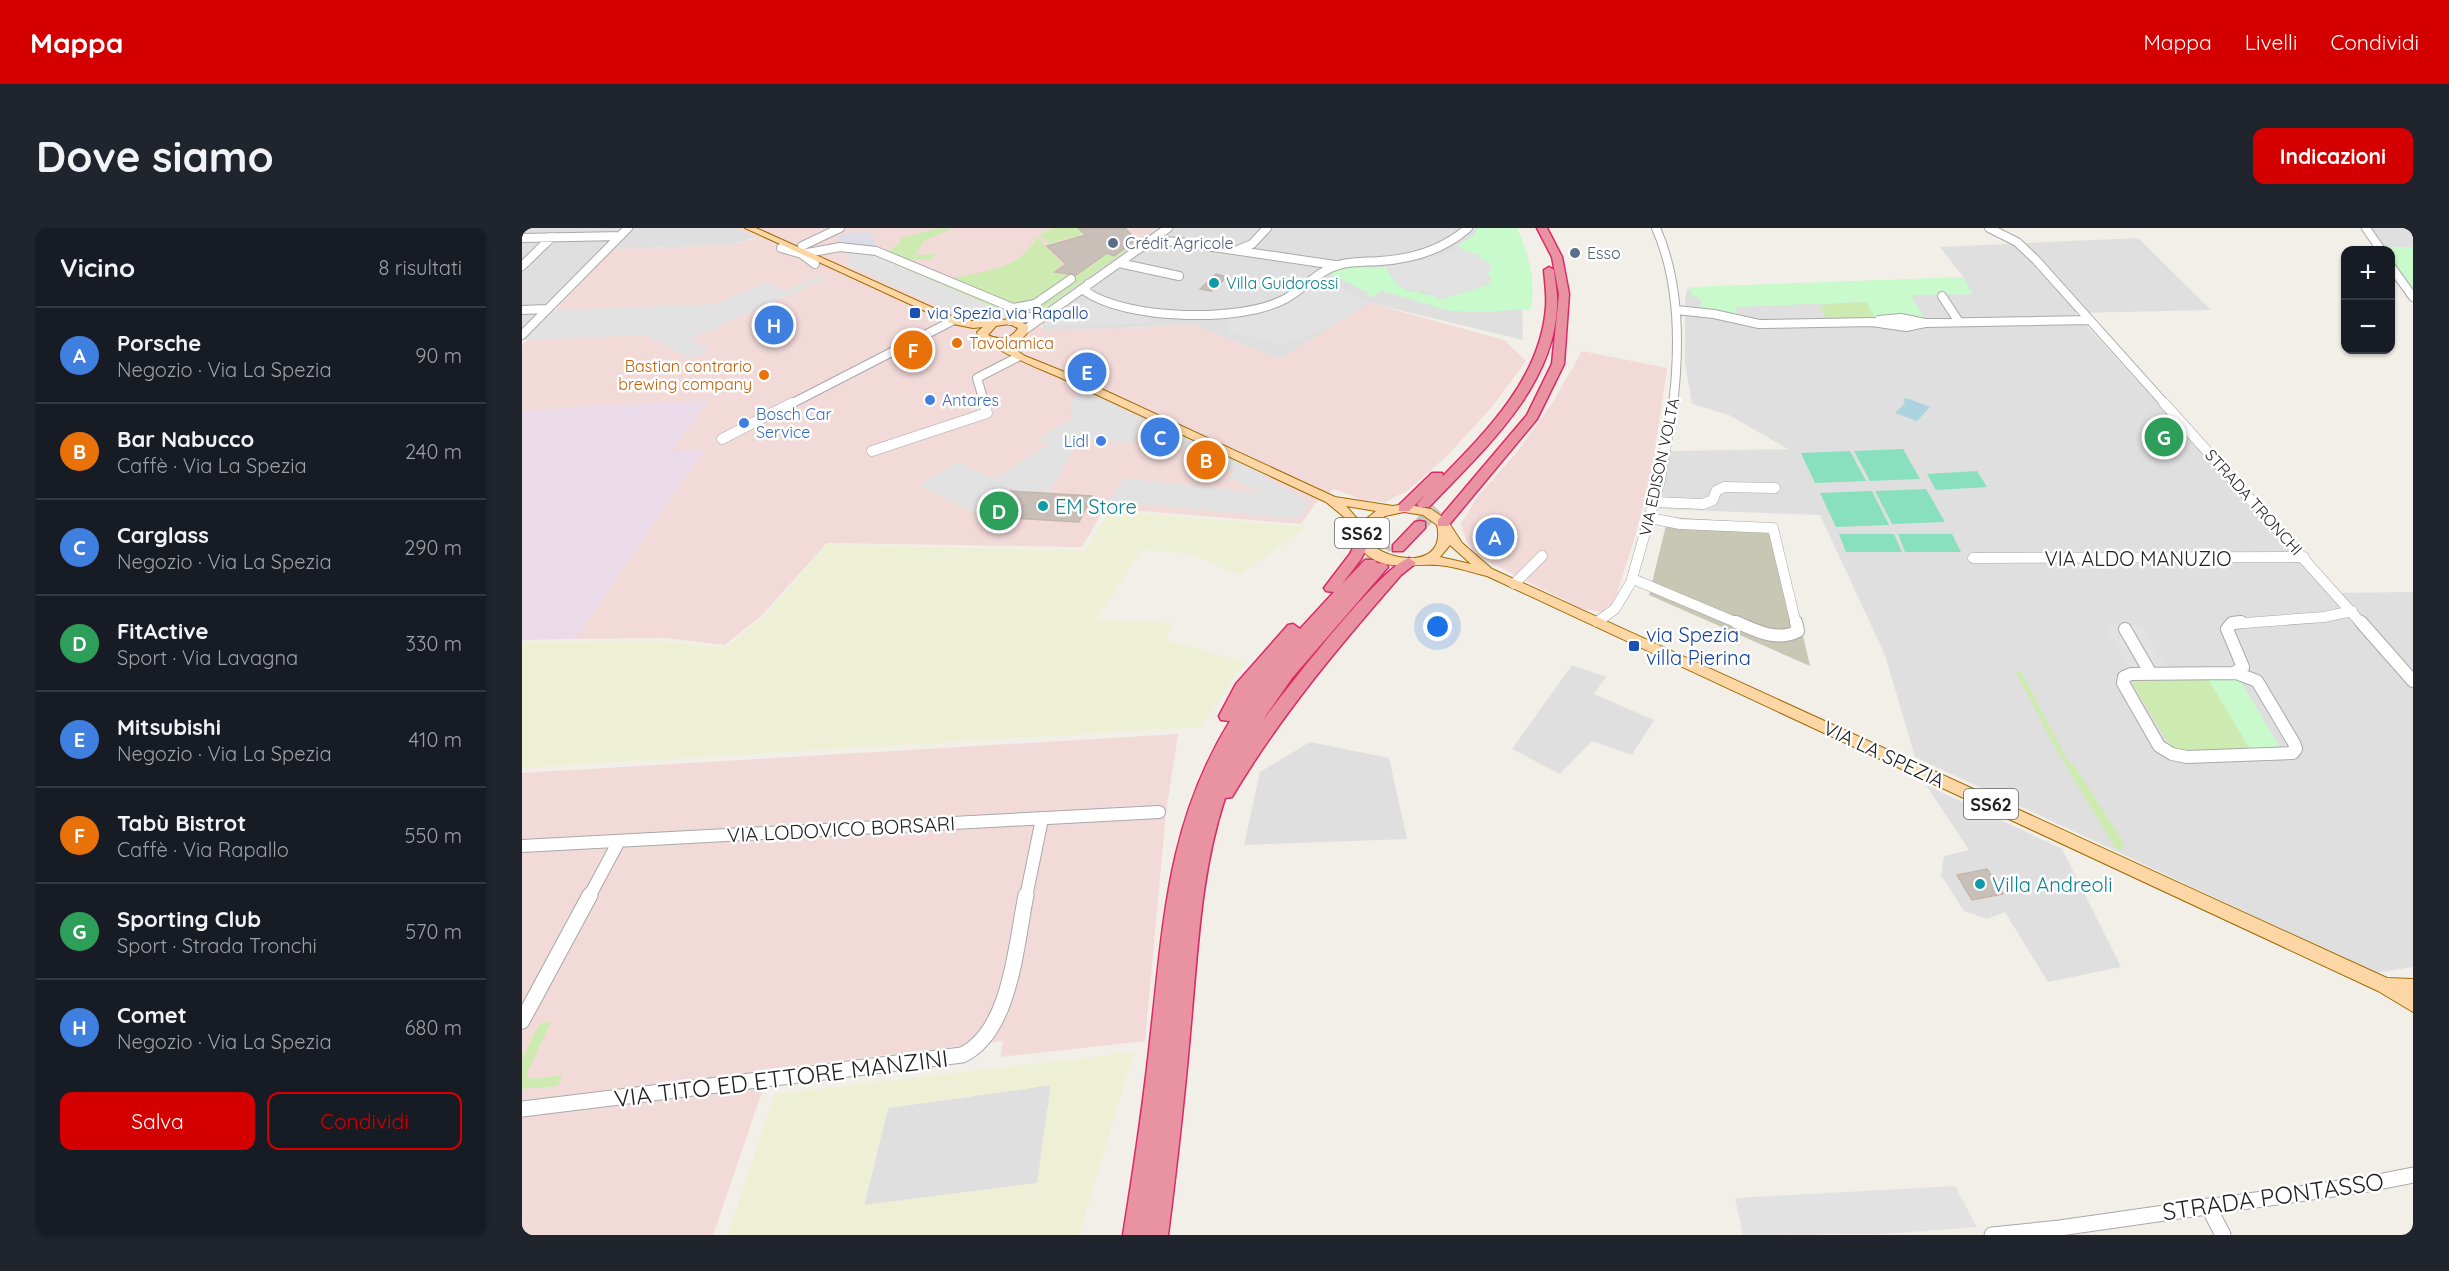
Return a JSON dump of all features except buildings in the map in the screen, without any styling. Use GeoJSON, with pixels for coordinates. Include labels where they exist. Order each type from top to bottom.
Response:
{"type":"FeatureCollection","features":[{"type":"Feature","properties":{"kind":"highway"},"geometry":{"type":"LineString","coordinates":[[1532,228],[1547,261],[1552,288],[1551,316],[1545,347],[1533,375],[1515,404],[1430,506],[1528,403],[1541,383],[1562,331]]}},
{"type":"Feature","properties":{"kind":"highway"},"geometry":{"type":"LineString","coordinates":[[1445,527],[1533,416],[1558,364],[1562,331],[1563,284],[1557,257],[1542,228]]}},
{"type":"Feature","properties":{"kind":"highway"},"geometry":{"type":"LineString","coordinates":[[1393,546],[1406,516],[1500,408],[1545,347]]}},
{"type":"Feature","properties":{"kind":"highway"},"geometry":{"type":"LineString","coordinates":[[1156,1235],[1169,1150],[1190,859],[1185,824],[1200,774],[1242,688],[1264,660],[1341,577],[1362,538]]}},
{"type":"Feature","properties":{"kind":"highway"},"geometry":{"type":"LineString","coordinates":[[1190,859],[1251,748],[1308,671],[1396,573],[1413,562]]}},
{"type":"Feature","properties":{"kind":"highway"},"geometry":{"type":"LineString","coordinates":[[1135,1235],[1190,859],[1222,780],[1250,723],[1295,662],[1375,565]]}},
{"type":"Feature","properties":{"kind":"main road","name":"VIA LA SPEZIA"},"geometry":{"type":"LineString","coordinates":[[739,228],[784,247],[817,250],[894,298]]}},
{"type":"Feature","properties":{"kind":"main road","name":"VIA LA SPEZIA"},"geometry":{"type":"LineString","coordinates":[[749,228],[784,247],[817,250],[854,282],[971,330],[1006,347],[1018,357],[1062,375],[1330,499],[1406,516],[1427,512],[1445,527],[1457,546],[1491,573]]}},
{"type":"Feature","properties":{"kind":"main road","name":"VIA LA SPEZIA"},"geometry":{"type":"LineString","coordinates":[[950,322],[971,325],[1010,321]]}},
{"type":"Feature","properties":{"kind":"main road"},"geometry":{"type":"LineString","coordinates":[[997,322],[984,330],[986,339],[1008,340],[1022,332],[1020,323],[1010,321]]}},
{"type":"Feature","properties":{"kind":"main road","name":"VIA LA SPEZIA"},"geometry":{"type":"LineString","coordinates":[[1022,332],[1017,343],[1018,350],[1062,375]]}},
{"type":"Feature","properties":{"kind":"main road","name":"VIA LA SPEZIA"},"geometry":{"type":"LineString","coordinates":[[1330,499],[1348,513],[1377,558],[1389,562],[1444,561],[1491,573],[2384,985],[2413,1003]]}},
{"type":"Feature","properties":{"kind":"main road","name":"SS62"},"geometry":{"type":"LineString","coordinates":[[1362,538],[1371,519],[1406,516]]}},
{"type":"Feature","properties":{"kind":"main road"},"geometry":{"type":"LineString","coordinates":[[1413,562],[1437,553],[1444,546],[1445,527]]}},
{"type":"Feature","properties":{"kind":"main road","name":"VIA LA SPEZIA"},"geometry":{"type":"LineString","coordinates":[[2384,985],[2413,987]]}},
{"type":"Feature","properties":{"kind":"street"},"geometry":{"type":"LineString","coordinates":[[522,335],[628,228]]}},
{"type":"Feature","properties":{"kind":"street"},"geometry":{"type":"LineString","coordinates":[[840,228],[828,235],[817,250],[870,250],[890,256],[1010,308],[1033,305],[1071,279]]}},
{"type":"Feature","properties":{"kind":"street"},"geometry":{"type":"LineString","coordinates":[[1169,228],[1168,238],[1179,242]]}},
{"type":"Feature","properties":{"kind":"street"},"geometry":{"type":"LineString","coordinates":[[1022,332],[1169,228]]}},
{"type":"Feature","properties":{"kind":"street"},"geometry":{"type":"LineString","coordinates":[[1253,247],[1267,228]]}},
{"type":"Feature","properties":{"kind":"street"},"geometry":{"type":"LineString","coordinates":[[1139,248],[1159,241],[1239,249],[1253,247],[1337,265],[1401,259],[1429,252],[1448,244],[1468,228]]}},
{"type":"Feature","properties":{"kind":"street","name":"VIA EDISON VOLTA"},"geometry":{"type":"LineString","coordinates":[[1598,622],[1615,609],[1633,579],[1670,431],[1676,387],[1676,310],[1666,251],[1656,228]]}},
{"type":"Feature","properties":{"kind":"street","name":"STRADA TRONCHI"},"geometry":{"type":"LineString","coordinates":[[1989,228],[2026,250],[2412,678]]}},
{"type":"Feature","properties":{"kind":"street"},"geometry":{"type":"LineString","coordinates":[[2366,228],[2378,246]]}},
{"type":"Feature","properties":{"kind":"street"},"geometry":{"type":"LineString","coordinates":[[522,238],[620,236]]}},
{"type":"Feature","properties":{"kind":"street"},"geometry":{"type":"LineString","coordinates":[[522,266],[552,237]]}},
{"type":"Feature","properties":{"kind":"street"},"geometry":{"type":"LineString","coordinates":[[1313,261],[1321,272]]}},
{"type":"Feature","properties":{"kind":"street"},"geometry":{"type":"LineString","coordinates":[[1119,263],[1179,276]]}},
{"type":"Feature","properties":{"kind":"street"},"geometry":{"type":"LineString","coordinates":[[1067,299],[1097,299],[1151,312],[1213,316],[1277,303],[1321,272],[1337,265]]}},
{"type":"Feature","properties":{"kind":"street"},"geometry":{"type":"LineString","coordinates":[[2395,270],[2413,297]]}},
{"type":"Feature","properties":{"kind":"street"},"geometry":{"type":"LineString","coordinates":[[1088,284],[1085,291],[1097,299]]}},
{"type":"Feature","properties":{"kind":"street"},"geometry":{"type":"LineString","coordinates":[[1942,296],[1959,322]]}},
{"type":"Feature","properties":{"kind":"street"},"geometry":{"type":"LineString","coordinates":[[522,310],[547,309]]}},
{"type":"Feature","properties":{"kind":"street"},"geometry":{"type":"LineString","coordinates":[[1676,310],[1714,314],[1756,324],[1872,322],[1901,327],[1925,323],[2090,320]]}},
{"type":"Feature","properties":{"kind":"street"},"geometry":{"type":"LineString","coordinates":[[1010,321],[1048,313]]}},
{"type":"Feature","properties":{"kind":"street"},"geometry":{"type":"LineString","coordinates":[[722,439],[950,322]]}},
{"type":"Feature","properties":{"kind":"street"},"geometry":{"type":"LineString","coordinates":[[872,451],[987,413],[977,378],[1018,357]]}},
{"type":"Feature","properties":{"kind":"street"},"geometry":{"type":"LineString","coordinates":[[1654,502],[1703,504],[1713,500],[1716,492],[1724,487],[1775,488]]}},
{"type":"Feature","properties":{"kind":"street"},"geometry":{"type":"LineString","coordinates":[[1633,579],[1764,634],[1787,637],[1798,631],[1773,528],[1680,524],[1650,518]]}},
{"type":"Feature","properties":{"kind":"street"},"geometry":{"type":"LineString","coordinates":[[1514,584],[1542,556]]}},
{"type":"Feature","properties":{"kind":"street","name":"VIA ALDO MANUZIO"},"geometry":{"type":"LineString","coordinates":[[1972,558],[2304,557]]}},
{"type":"Feature","properties":{"kind":"street"},"geometry":{"type":"LineString","coordinates":[[2234,673],[2243,668],[2240,655],[2227,631],[2228,626],[2235,621],[2324,617],[2352,611]]}},
{"type":"Feature","properties":{"kind":"street"},"geometry":{"type":"LineString","coordinates":[[2125,629],[2151,674]]}},
{"type":"Feature","properties":{"kind":"street"},"geometry":{"type":"LineString","coordinates":[[2240,655],[2248,663],[2294,743],[2295,752],[2287,755],[2184,757],[2169,753],[2159,746],[2124,687],[2123,679],[2128,674],[2234,673],[2246,675],[2258,682]]}},
{"type":"Feature","properties":{"kind":"street","name":"VIA LODOVICO BORSARI"},"geometry":{"type":"LineString","coordinates":[[522,846],[1159,812]]}},
{"type":"Feature","properties":{"kind":"street","name":"VIA TITO ED ETTORE MANZINI"},"geometry":{"type":"LineString","coordinates":[[522,1109],[953,1058],[973,1050],[996,1027],[1002,1008],[1042,819]]}},
{"type":"Feature","properties":{"kind":"street"},"geometry":{"type":"LineString","coordinates":[[522,1021],[526,1004],[619,841]]}},
{"type":"Feature","properties":{"kind":"street","name":"STRADA PONTASSO"},"geometry":{"type":"LineString","coordinates":[[1992,1235],[2061,1228],[2368,1184],[2412,1174]]}},
{"type":"Feature","properties":{"kind":"street"},"geometry":{"type":"LineString","coordinates":[[2208,1206],[2223,1235]]}},
{"type":"Feature","properties":{"kind":"shaded area"},"geometry":{"type":"Polygon","coordinates":[[[522,228],[628,228],[522,332],[522,228]]]}},
{"type":"Feature","properties":{"kind":"shaded area"},"geometry":{"type":"Polygon","coordinates":[[[633,228],[737,228],[757,237],[731,245],[613,249],[633,228]]]}},
{"type":"Feature","properties":{"kind":"shaded area"},"geometry":{"type":"Polygon","coordinates":[[[737,228],[1156,228],[1031,315],[1045,331],[1194,325],[1280,359],[1370,303],[1504,340],[1526,361],[1492,407],[1447,456],[1407,491],[1385,502],[1363,500],[1334,489],[1316,503],[1301,524],[1105,508],[1082,547],[827,543],[761,616],[725,645],[665,638],[575,639],[704,450],[671,451],[707,400],[522,410],[522,345],[613,249],[731,245],[757,238],[737,228]]]}},
{"type":"Feature","properties":{"kind":"shaded area"},"geometry":{"type":"Polygon","coordinates":[[[1152,228],[1500,228],[1521,269],[1523,340],[1370,303],[1280,359],[1194,325],[1045,331],[1034,312],[1152,228]]]}},
{"type":"Feature","properties":{"kind":"shaded area"},"geometry":{"type":"Polygon","coordinates":[[[2370,228],[2413,228],[2413,294],[2395,266],[2395,246],[2381,246],[2370,228]]]}},
{"type":"Feature","properties":{"kind":"shaded area"},"geometry":{"type":"Polygon","coordinates":[[[864,231],[875,235],[870,237],[876,243],[874,245],[882,250],[892,248],[886,252],[860,245],[839,245],[841,240],[836,236],[864,231]]]}},
{"type":"Feature","properties":{"kind":"shaded area"},"geometry":{"type":"Polygon","coordinates":[[[2138,238],[2211,310],[2075,313],[2332,593],[2413,592],[2413,967],[2376,973],[1915,757],[1885,655],[1820,515],[1658,509],[1671,451],[1788,449],[1729,415],[1692,404],[1685,363],[1687,289],[1965,279],[1940,247],[2138,238]]]}},
{"type":"Feature","properties":{"kind":"shaded area"},"geometry":{"type":"Polygon","coordinates":[[[1459,249],[1479,255],[1477,257],[1488,262],[1492,270],[1485,273],[1490,276],[1487,281],[1491,283],[1439,298],[1421,290],[1406,289],[1394,278],[1390,266],[1433,258],[1459,249]]]}},
{"type":"Feature","properties":{"kind":"shaded area"},"geometry":{"type":"Polygon","coordinates":[[[866,252],[1009,314],[970,320],[847,265],[850,254],[866,252]]]}},
{"type":"Feature","properties":{"kind":"shaded area"},"geometry":{"type":"Polygon","coordinates":[[[819,276],[826,279],[690,339],[709,350],[689,359],[647,335],[523,340],[552,310],[715,304],[767,282],[785,291],[819,276]]]}},
{"type":"Feature","properties":{"kind":"shaded area"},"geometry":{"type":"Polygon","coordinates":[[[1317,284],[1345,289],[1344,292],[1356,295],[1354,297],[1370,300],[1332,326],[1284,345],[1230,332],[1226,319],[1274,308],[1317,284]]]}},
{"type":"Feature","properties":{"kind":"shaded area"},"geometry":{"type":"Polygon","coordinates":[[[1085,301],[1100,302],[1155,317],[1146,323],[1133,324],[1043,325],[1070,305],[1085,301]]]}},
{"type":"Feature","properties":{"kind":"shaded area"},"geometry":{"type":"Polygon","coordinates":[[[1582,351],[1667,368],[1651,476],[1634,540],[1614,602],[1602,612],[1580,608],[1477,556],[1466,541],[1461,524],[1478,496],[1518,451],[1553,402],[1582,351]]]}},
{"type":"Feature","properties":{"kind":"shaded area"},"geometry":{"type":"Polygon","coordinates":[[[1081,390],[1146,419],[1132,443],[1079,440],[1049,492],[1007,491],[990,523],[974,522],[978,515],[919,485],[958,462],[994,479],[1047,445],[1037,439],[1071,419],[1071,403],[1081,390]]]}},
{"type":"Feature","properties":{"kind":"shaded area"},"geometry":{"type":"Polygon","coordinates":[[[708,400],[672,451],[705,449],[575,639],[522,640],[522,410],[708,400]]]}},
{"type":"Feature","properties":{"kind":"shaded area"},"geometry":{"type":"Polygon","coordinates":[[[1173,431],[1259,471],[1266,478],[1311,502],[1298,519],[1109,501],[1123,478],[1262,493],[1235,480],[1231,475],[1234,471],[1163,438],[1173,431]]]}},
{"type":"Feature","properties":{"kind":"shaded area"},"geometry":{"type":"Polygon","coordinates":[[[1110,511],[1307,527],[1240,575],[1192,555],[1142,549],[1096,620],[1173,623],[1166,640],[1245,662],[1201,727],[522,768],[522,642],[661,641],[725,648],[764,616],[827,544],[1085,551],[1110,511]]]}},
{"type":"Feature","properties":{"kind":"shaded area"},"geometry":{"type":"Polygon","coordinates":[[[1668,517],[1777,524],[1810,666],[1649,595],[1668,517]]]}},
{"type":"Feature","properties":{"kind":"shaded area"},"geometry":{"type":"Polygon","coordinates":[[[2141,625],[2167,668],[2129,668],[2105,626],[2141,625]]]}},
{"type":"Feature","properties":{"kind":"shaded area"},"geometry":{"type":"Polygon","coordinates":[[[1572,665],[1606,677],[1594,694],[1654,720],[1632,755],[1592,741],[1560,774],[1512,749],[1572,665]]]}},
{"type":"Feature","properties":{"kind":"shaded area"},"geometry":{"type":"Polygon","coordinates":[[[1178,734],[1166,813],[1145,1041],[1000,1057],[1003,1041],[770,1069],[713,1235],[522,1235],[522,773],[1178,734]]]}},
{"type":"Feature","properties":{"kind":"shaded area"},"geometry":{"type":"Polygon","coordinates":[[[1310,742],[1389,758],[1407,839],[1244,845],[1260,772],[1310,742]]]}},
{"type":"Feature","properties":{"kind":"shaded area"},"geometry":{"type":"Polygon","coordinates":[[[1926,785],[2062,849],[2121,967],[2048,982],[2005,912],[1987,919],[1964,911],[1941,875],[1944,856],[1969,850],[1926,785]]]}},
{"type":"Feature","properties":{"kind":"shaded area"},"geometry":{"type":"Polygon","coordinates":[[[1134,1052],[1079,1235],[728,1235],[774,1094],[1134,1052]],[[1051,1085],[888,1108],[864,1205],[1037,1183],[1051,1085]]]}},
{"type":"Feature","properties":{"kind":"shaded area"},"geometry":{"type":"Polygon","coordinates":[[[1051,1085],[1038,1183],[864,1206],[888,1108],[1051,1085]]]}},
{"type":"Feature","properties":{"kind":"shaded area"},"geometry":{"type":"Polygon","coordinates":[[[1955,1186],[1977,1227],[1884,1234],[1743,1235],[1735,1198],[1955,1186]]]}},
{"type":"Feature","properties":{"kind":"green space"},"geometry":{"type":"Polygon","coordinates":[[[939,228],[952,229],[925,240],[915,255],[935,254],[933,259],[910,260],[889,251],[899,244],[901,238],[939,228]]]}},
{"type":"Feature","properties":{"kind":"green space"},"geometry":{"type":"Polygon","coordinates":[[[1054,228],[1078,228],[1084,233],[1073,240],[1067,238],[1049,244],[1039,234],[1054,228]]]}},
{"type":"Feature","properties":{"kind":"green space"},"geometry":{"type":"Polygon","coordinates":[[[1478,228],[1517,228],[1530,268],[1533,288],[1531,309],[1484,312],[1451,311],[1381,291],[1371,298],[1367,292],[1329,273],[1352,268],[1386,267],[1404,289],[1436,296],[1439,300],[1491,284],[1488,281],[1491,276],[1486,273],[1492,270],[1488,262],[1478,257],[1480,255],[1463,250],[1458,245],[1473,236],[1478,228]]]}},
{"type":"Feature","properties":{"kind":"green space"},"geometry":{"type":"Polygon","coordinates":[[[1086,236],[1111,256],[1130,244],[1133,246],[1043,309],[1030,315],[1011,315],[887,261],[891,259],[1005,308],[1024,308],[1051,297],[1074,280],[1068,279],[1033,303],[1016,306],[949,279],[987,271],[1009,263],[1020,257],[1037,237],[1063,264],[1053,272],[1073,276],[1096,263],[1075,242],[1086,236]]]}},
{"type":"Feature","properties":{"kind":"green space"},"geometry":{"type":"Polygon","coordinates":[[[2395,247],[2413,247],[2413,290],[2395,264],[2395,247]]]}},
{"type":"Feature","properties":{"kind":"green space"},"geometry":{"type":"Polygon","coordinates":[[[1963,277],[1973,294],[1910,295],[1926,320],[1887,316],[1871,319],[1874,315],[1866,302],[1735,307],[1739,317],[1704,309],[1701,307],[1701,300],[1692,295],[1689,287],[1963,277]]]}},
{"type":"Feature","properties":{"kind":"green space"},"geometry":{"type":"Polygon","coordinates":[[[1866,302],[1874,316],[1871,319],[1827,320],[1819,305],[1866,302]]]}},
{"type":"Feature","properties":{"kind":"green space"},"geometry":{"type":"Polygon","coordinates":[[[1903,449],[1920,479],[1870,481],[1854,451],[1903,449]]]}},
{"type":"Feature","properties":{"kind":"green space"},"geometry":{"type":"Polygon","coordinates":[[[1850,451],[1866,481],[1815,483],[1801,453],[1850,451]]]}},
{"type":"Feature","properties":{"kind":"green space"},"geometry":{"type":"Polygon","coordinates":[[[1977,471],[1987,487],[1936,490],[1927,474],[1977,471]]]}},
{"type":"Feature","properties":{"kind":"green space"},"geometry":{"type":"Polygon","coordinates":[[[1926,489],[1945,522],[1892,524],[1875,491],[1926,489]]]}},
{"type":"Feature","properties":{"kind":"green space"},"geometry":{"type":"Polygon","coordinates":[[[1872,491],[1889,525],[1836,527],[1820,493],[1872,491]]]}},
{"type":"Feature","properties":{"kind":"green space"},"geometry":{"type":"Polygon","coordinates":[[[1839,534],[1894,534],[1902,552],[1846,552],[1839,534]]]}},
{"type":"Feature","properties":{"kind":"green space"},"geometry":{"type":"Polygon","coordinates":[[[1898,534],[1952,534],[1961,552],[1905,552],[1898,534]]]}},
{"type":"Feature","properties":{"kind":"green space"},"geometry":{"type":"Polygon","coordinates":[[[2015,671],[2021,671],[2069,763],[2075,766],[2125,845],[2117,851],[2057,751],[2015,671]]]}},
{"type":"Feature","properties":{"kind":"green space"},"geometry":{"type":"Polygon","coordinates":[[[2136,679],[2208,679],[2250,749],[2180,751],[2169,744],[2133,685],[2136,679]]]}},
{"type":"Feature","properties":{"kind":"green space"},"geometry":{"type":"Polygon","coordinates":[[[2208,679],[2239,679],[2281,749],[2250,749],[2208,679]]]}},
{"type":"Feature","properties":{"kind":"green space"},"geometry":{"type":"Polygon","coordinates":[[[551,1022],[526,1075],[531,1079],[563,1075],[558,1086],[522,1089],[522,1059],[540,1023],[551,1022]]]}},
{"type":"Feature","properties":{"kind":"water"},"geometry":{"type":"Polygon","coordinates":[[[1905,398],[1930,407],[1917,421],[1895,413],[1905,403],[1903,400],[1905,398]]]}},
{"type":"Feature","properties":{"kind":"tunnel"},"geometry":{"type":"LineString","coordinates":[[1420,525],[1436,508]]}},
{"type":"Feature","properties":{"kind":"tunnel"},"geometry":{"type":"LineString","coordinates":[[1370,563],[1387,544]]}},
{"type":"Feature","properties":{"kind":"place","name":"Crédit Agricole"},"geometry":{"type":"Point","coordinates":[1113,243]}},
{"type":"Feature","properties":{"kind":"place","name":"Esso"},"geometry":{"type":"Point","coordinates":[1575,253]}},
{"type":"Feature","properties":{"kind":"place","name":"Villa Guidorossi"},"geometry":{"type":"Point","coordinates":[1214,283]}},
{"type":"Feature","properties":{"kind":"place","name":"via Spezia via Rapallo"},"geometry":{"type":"Point","coordinates":[915,313]}},
{"type":"Feature","properties":{"kind":"place","name":"Comet"},"geometry":{"type":"Point","coordinates":[774,325]}},
{"type":"Feature","properties":{"kind":"place","name":"Tavolamica"},"geometry":{"type":"Point","coordinates":[957,343]}},
{"type":"Feature","properties":{"kind":"place","name":"Tabù Bistrot"},"geometry":{"type":"Point","coordinates":[913,350]}},
{"type":"Feature","properties":{"kind":"place","name":"Mitsubishi"},"geometry":{"type":"Point","coordinates":[1087,372]}},
{"type":"Feature","properties":{"kind":"place","name":"Bastian contrario brewing company"},"geometry":{"type":"Point","coordinates":[764,375]}},
{"type":"Feature","properties":{"kind":"place","name":"Antares"},"geometry":{"type":"Point","coordinates":[930,400]}},
{"type":"Feature","properties":{"kind":"place","name":"Bosch Car Service"},"geometry":{"type":"Point","coordinates":[744,423]}},
{"type":"Feature","properties":{"kind":"place","name":"Carglass"},"geometry":{"type":"Point","coordinates":[1160,437]}},
{"type":"Feature","properties":{"kind":"place","name":"Sporting Club"},"geometry":{"type":"Point","coordinates":[2164,437]}},
{"type":"Feature","properties":{"kind":"place","name":"Lidl"},"geometry":{"type":"Point","coordinates":[1101,441]}},
{"type":"Feature","properties":{"kind":"place","name":"Bar Nabucco"},"geometry":{"type":"Point","coordinates":[1206,460]}},
{"type":"Feature","properties":{"kind":"place","name":"EM Store"},"geometry":{"type":"Point","coordinates":[1043,506]}},
{"type":"Feature","properties":{"kind":"place","name":"FitActive"},"geometry":{"type":"Point","coordinates":[999,511]}},
{"type":"Feature","properties":{"kind":"place","name":"Porsche"},"geometry":{"type":"Point","coordinates":[1495,537]}},
{"type":"Feature","properties":{"kind":"place","name":"via Spezia villa Pierina"},"geometry":{"type":"Point","coordinates":[1634,646]}},
{"type":"Feature","properties":{"kind":"place","name":"Villa Andreoli"},"geometry":{"type":"Point","coordinates":[1980,884]}}]}
